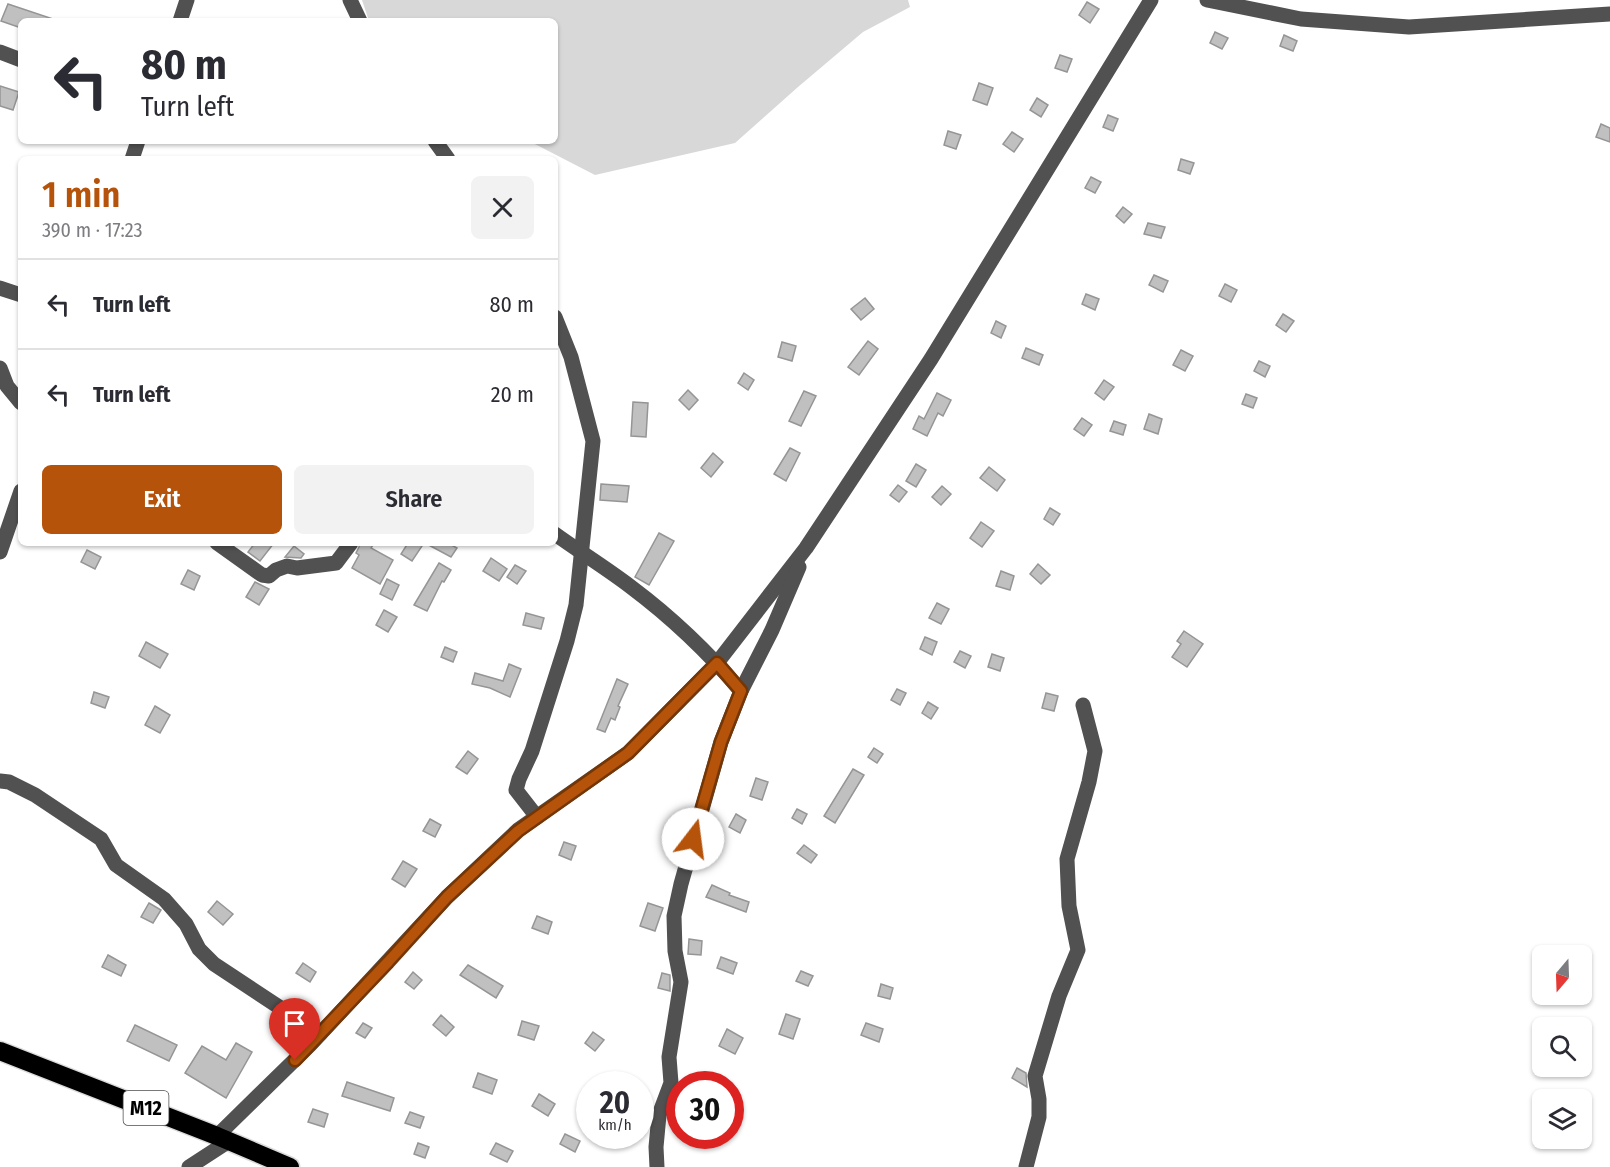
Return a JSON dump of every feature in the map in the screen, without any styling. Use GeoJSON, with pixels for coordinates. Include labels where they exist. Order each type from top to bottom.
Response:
{"type":"FeatureCollection","features":[{"type":"Feature","properties":{"kind":"highway","name":"M12"},"geometry":{"type":"LineString","coordinates":[[0,1051],[223,1138],[290,1167]]}},
{"type":"Feature","properties":{"kind":"street"},"geometry":{"type":"LineString","coordinates":[[181,18],[187,0]]}},
{"type":"Feature","properties":{"kind":"street"},"geometry":{"type":"LineString","coordinates":[[350,0],[359,18]]}},
{"type":"Feature","properties":{"kind":"street"},"geometry":{"type":"LineString","coordinates":[[189,1167],[223,1138],[447,897],[518,831],[628,753],[717,663],[806,548],[931,359],[1151,0]]}},
{"type":"Feature","properties":{"kind":"street"},"geometry":{"type":"LineString","coordinates":[[1207,0],[1302,19],[1410,27],[1610,14]]}},
{"type":"Feature","properties":{"kind":"street"},"geometry":{"type":"LineString","coordinates":[[0,52],[18,59]]}},
{"type":"Feature","properties":{"kind":"street"},"geometry":{"type":"LineString","coordinates":[[0,288],[18,294]]}},
{"type":"Feature","properties":{"kind":"street"},"geometry":{"type":"LineString","coordinates":[[537,817],[516,790],[532,751],[576,605],[593,441],[571,357],[558,324]]}},
{"type":"Feature","properties":{"kind":"street"},"geometry":{"type":"LineString","coordinates":[[0,368],[4,385],[18,400]]}},
{"type":"Feature","properties":{"kind":"street"},"geometry":{"type":"LineString","coordinates":[[0,552],[18,500]]}},
{"type":"Feature","properties":{"kind":"street"},"geometry":{"type":"LineString","coordinates":[[558,536],[630,586],[673,621],[717,663],[741,691]]}},
{"type":"Feature","properties":{"kind":"street"},"geometry":{"type":"LineString","coordinates":[[221,546],[262,575],[269,576],[276,570],[287,566],[297,568],[336,563],[349,546]]}},
{"type":"Feature","properties":{"kind":"street"},"geometry":{"type":"LineString","coordinates":[[657,1167],[659,1115],[671,1083],[669,1057],[681,982],[675,951],[674,916],[705,794],[721,742],[741,691],[772,630],[806,548]]}},
{"type":"Feature","properties":{"kind":"street"},"geometry":{"type":"LineString","coordinates":[[1026,1167],[1039,1116],[1035,1076],[1059,996],[1078,950],[1070,906],[1067,859],[1089,782],[1095,751],[1083,705]]}},
{"type":"Feature","properties":{"kind":"street"},"geometry":{"type":"LineString","coordinates":[[0,781],[9,782],[35,795],[101,839],[116,865],[164,899],[186,924],[199,949],[214,964],[320,1034]]}},
{"type":"Feature","properties":{"kind":"shaded area"},"geometry":{"type":"Polygon","coordinates":[[[362,0],[908,0],[910,7],[863,32],[735,143],[595,175],[535,144],[558,144],[558,18],[368,18],[362,0]]]}},
{"type":"Feature","properties":{"kind":"building"},"geometry":{"type":"Polygon","coordinates":[[[1087,2],[1099,9],[1090,23],[1079,15],[1087,2]]]}},
{"type":"Feature","properties":{"kind":"building"},"geometry":{"type":"Polygon","coordinates":[[[8,4],[50,18],[18,18],[18,27],[1,21],[8,4]]]}},
{"type":"Feature","properties":{"kind":"building"},"geometry":{"type":"Polygon","coordinates":[[[1215,32],[1228,38],[1222,49],[1210,43],[1215,32]]]}},
{"type":"Feature","properties":{"kind":"building"},"geometry":{"type":"Polygon","coordinates":[[[1284,35],[1297,41],[1293,51],[1280,46],[1284,35]]]}},
{"type":"Feature","properties":{"kind":"building"},"geometry":{"type":"Polygon","coordinates":[[[1060,55],[1072,59],[1067,72],[1055,68],[1060,55]]]}},
{"type":"Feature","properties":{"kind":"building"},"geometry":{"type":"Polygon","coordinates":[[[979,83],[993,88],[987,105],[973,100],[979,83]]]}},
{"type":"Feature","properties":{"kind":"building"},"geometry":{"type":"Polygon","coordinates":[[[0,86],[18,92],[13,110],[0,106],[0,86]]]}},
{"type":"Feature","properties":{"kind":"building"},"geometry":{"type":"Polygon","coordinates":[[[1037,98],[1048,105],[1041,117],[1030,110],[1037,98]]]}},
{"type":"Feature","properties":{"kind":"building"},"geometry":{"type":"Polygon","coordinates":[[[1108,115],[1118,119],[1113,131],[1103,127],[1108,115]]]}},
{"type":"Feature","properties":{"kind":"building"},"geometry":{"type":"Polygon","coordinates":[[[1601,124],[1610,128],[1610,142],[1596,137],[1601,124]]]}},
{"type":"Feature","properties":{"kind":"building"},"geometry":{"type":"Polygon","coordinates":[[[948,131],[961,135],[956,149],[944,145],[948,131]]]}},
{"type":"Feature","properties":{"kind":"building"},"geometry":{"type":"Polygon","coordinates":[[[1012,132],[1023,139],[1014,152],[1003,144],[1012,132]]]}},
{"type":"Feature","properties":{"kind":"building"},"geometry":{"type":"Polygon","coordinates":[[[1181,159],[1194,163],[1190,174],[1178,170],[1181,159]]]}},
{"type":"Feature","properties":{"kind":"building"},"geometry":{"type":"Polygon","coordinates":[[[1091,177],[1101,182],[1095,193],[1085,188],[1091,177]]]}},
{"type":"Feature","properties":{"kind":"building"},"geometry":{"type":"Polygon","coordinates":[[[1123,207],[1132,214],[1124,223],[1116,216],[1123,207]]]}},
{"type":"Feature","properties":{"kind":"building"},"geometry":{"type":"Polygon","coordinates":[[[1148,223],[1165,227],[1161,238],[1144,234],[1148,223]]]}},
{"type":"Feature","properties":{"kind":"building"},"geometry":{"type":"Polygon","coordinates":[[[1154,275],[1168,281],[1163,292],[1149,285],[1154,275]]]}},
{"type":"Feature","properties":{"kind":"building"},"geometry":{"type":"Polygon","coordinates":[[[1225,284],[1237,290],[1231,302],[1219,296],[1225,284]]]}},
{"type":"Feature","properties":{"kind":"building"},"geometry":{"type":"Polygon","coordinates":[[[1086,294],[1099,299],[1095,310],[1082,304],[1086,294]]]}},
{"type":"Feature","properties":{"kind":"building"},"geometry":{"type":"Polygon","coordinates":[[[865,298],[874,309],[861,320],[851,309],[865,298]]]}},
{"type":"Feature","properties":{"kind":"building"},"geometry":{"type":"Polygon","coordinates":[[[1283,314],[1294,321],[1286,332],[1276,325],[1283,314]]]}},
{"type":"Feature","properties":{"kind":"building"},"geometry":{"type":"Polygon","coordinates":[[[996,321],[1006,326],[1001,338],[991,333],[996,321]]]}},
{"type":"Feature","properties":{"kind":"building"},"geometry":{"type":"Polygon","coordinates":[[[868,341],[878,349],[859,375],[848,367],[868,341]]]}},
{"type":"Feature","properties":{"kind":"building"},"geometry":{"type":"Polygon","coordinates":[[[782,342],[796,346],[792,361],[778,357],[782,342]]]}},
{"type":"Feature","properties":{"kind":"building"},"geometry":{"type":"Polygon","coordinates":[[[1026,348],[1043,355],[1039,365],[1022,358],[1026,348]]]}},
{"type":"Feature","properties":{"kind":"building"},"geometry":{"type":"Polygon","coordinates":[[[1181,350],[1193,356],[1185,371],[1173,365],[1181,350]]]}},
{"type":"Feature","properties":{"kind":"building"},"geometry":{"type":"Polygon","coordinates":[[[1259,361],[1270,366],[1265,377],[1254,371],[1259,361]]]}},
{"type":"Feature","properties":{"kind":"building"},"geometry":{"type":"Polygon","coordinates":[[[744,373],[754,380],[748,390],[738,383],[744,373]]]}},
{"type":"Feature","properties":{"kind":"building"},"geometry":{"type":"Polygon","coordinates":[[[1104,380],[1114,387],[1104,400],[1095,393],[1104,380]]]}},
{"type":"Feature","properties":{"kind":"building"},"geometry":{"type":"Polygon","coordinates":[[[688,390],[698,400],[689,410],[679,400],[688,390]]]}},
{"type":"Feature","properties":{"kind":"building"},"geometry":{"type":"Polygon","coordinates":[[[804,391],[816,396],[801,426],[789,421],[804,391]]]}},
{"type":"Feature","properties":{"kind":"building"},"geometry":{"type":"Polygon","coordinates":[[[937,393],[951,400],[943,416],[938,413],[927,436],[913,429],[919,416],[924,419],[937,393]]]}},
{"type":"Feature","properties":{"kind":"building"},"geometry":{"type":"Polygon","coordinates":[[[1246,394],[1257,398],[1253,408],[1242,404],[1246,394]]]}},
{"type":"Feature","properties":{"kind":"building"},"geometry":{"type":"Polygon","coordinates":[[[633,402],[648,403],[646,437],[631,436],[633,402]]]}},
{"type":"Feature","properties":{"kind":"building"},"geometry":{"type":"Polygon","coordinates":[[[1149,414],[1162,419],[1158,434],[1144,429],[1149,414]]]}},
{"type":"Feature","properties":{"kind":"building"},"geometry":{"type":"Polygon","coordinates":[[[1082,418],[1092,425],[1084,436],[1074,429],[1082,418]]]}},
{"type":"Feature","properties":{"kind":"building"},"geometry":{"type":"Polygon","coordinates":[[[1114,421],[1126,425],[1123,435],[1110,431],[1114,421]]]}},
{"type":"Feature","properties":{"kind":"building"},"geometry":{"type":"Polygon","coordinates":[[[790,448],[800,453],[786,481],[774,474],[790,448]]]}},
{"type":"Feature","properties":{"kind":"building"},"geometry":{"type":"Polygon","coordinates":[[[713,453],[723,462],[711,477],[701,468],[713,453]]]}},
{"type":"Feature","properties":{"kind":"building"},"geometry":{"type":"Polygon","coordinates":[[[916,464],[926,470],[916,487],[906,481],[916,464]]]}},
{"type":"Feature","properties":{"kind":"building"},"geometry":{"type":"Polygon","coordinates":[[[989,467],[1005,480],[997,491],[980,478],[989,467]]]}},
{"type":"Feature","properties":{"kind":"building"},"geometry":{"type":"Polygon","coordinates":[[[601,484],[629,486],[627,502],[600,500],[601,484]]]}},
{"type":"Feature","properties":{"kind":"building"},"geometry":{"type":"Polygon","coordinates":[[[898,485],[907,492],[899,502],[890,495],[898,485]]]}},
{"type":"Feature","properties":{"kind":"building"},"geometry":{"type":"Polygon","coordinates":[[[942,486],[951,494],[941,505],[932,497],[942,486]]]}},
{"type":"Feature","properties":{"kind":"building"},"geometry":{"type":"Polygon","coordinates":[[[1050,508],[1060,514],[1053,525],[1044,519],[1050,508]]]}},
{"type":"Feature","properties":{"kind":"building"},"geometry":{"type":"Polygon","coordinates":[[[981,522],[994,531],[982,547],[970,538],[981,522]]]}},
{"type":"Feature","properties":{"kind":"building"},"geometry":{"type":"Polygon","coordinates":[[[659,533],[674,541],[649,585],[635,577],[659,533]]]}},
{"type":"Feature","properties":{"kind":"building"},"geometry":{"type":"Polygon","coordinates":[[[253,546],[272,546],[260,561],[248,552],[253,546]]]}},
{"type":"Feature","properties":{"kind":"building"},"geometry":{"type":"Polygon","coordinates":[[[294,546],[304,554],[301,558],[285,557],[294,546]]]}},
{"type":"Feature","properties":{"kind":"building"},"geometry":{"type":"Polygon","coordinates":[[[360,546],[372,546],[371,548],[393,560],[380,584],[352,568],[359,555],[356,553],[360,546]]]}},
{"type":"Feature","properties":{"kind":"building"},"geometry":{"type":"Polygon","coordinates":[[[406,546],[422,546],[412,561],[401,554],[406,546]]]}},
{"type":"Feature","properties":{"kind":"building"},"geometry":{"type":"Polygon","coordinates":[[[431,546],[453,546],[457,548],[451,557],[431,546]]]}},
{"type":"Feature","properties":{"kind":"building"},"geometry":{"type":"Polygon","coordinates":[[[87,550],[101,557],[95,569],[81,562],[87,550]]]}},
{"type":"Feature","properties":{"kind":"building"},"geometry":{"type":"Polygon","coordinates":[[[491,558],[507,569],[499,581],[483,571],[491,558]]]}},
{"type":"Feature","properties":{"kind":"building"},"geometry":{"type":"Polygon","coordinates":[[[439,563],[451,570],[444,582],[442,581],[427,611],[414,605],[439,563]]]}},
{"type":"Feature","properties":{"kind":"building"},"geometry":{"type":"Polygon","coordinates":[[[1038,564],[1050,575],[1041,584],[1030,574],[1038,564]]]}},
{"type":"Feature","properties":{"kind":"building"},"geometry":{"type":"Polygon","coordinates":[[[515,565],[526,571],[517,584],[507,577],[515,565]]]}},
{"type":"Feature","properties":{"kind":"building"},"geometry":{"type":"Polygon","coordinates":[[[188,570],[200,576],[194,590],[181,584],[188,570]]]}},
{"type":"Feature","properties":{"kind":"building"},"geometry":{"type":"Polygon","coordinates":[[[1001,571],[1014,576],[1010,590],[996,586],[1001,571]]]}},
{"type":"Feature","properties":{"kind":"building"},"geometry":{"type":"Polygon","coordinates":[[[387,579],[399,585],[392,600],[380,594],[387,579]]]}},
{"type":"Feature","properties":{"kind":"building"},"geometry":{"type":"Polygon","coordinates":[[[255,582],[269,589],[259,605],[246,597],[255,582]]]}},
{"type":"Feature","properties":{"kind":"building"},"geometry":{"type":"Polygon","coordinates":[[[937,603],[949,609],[941,624],[929,618],[937,603]]]}},
{"type":"Feature","properties":{"kind":"building"},"geometry":{"type":"Polygon","coordinates":[[[384,610],[397,617],[388,632],[376,625],[384,610]]]}},
{"type":"Feature","properties":{"kind":"building"},"geometry":{"type":"Polygon","coordinates":[[[526,613],[544,618],[541,629],[523,625],[526,613]]]}},
{"type":"Feature","properties":{"kind":"building"},"geometry":{"type":"Polygon","coordinates":[[[1184,631],[1203,644],[1187,667],[1172,657],[1181,644],[1177,641],[1184,631]]]}},
{"type":"Feature","properties":{"kind":"building"},"geometry":{"type":"Polygon","coordinates":[[[925,637],[937,642],[932,655],[920,649],[925,637]]]}},
{"type":"Feature","properties":{"kind":"building"},"geometry":{"type":"Polygon","coordinates":[[[146,642],[168,654],[160,668],[139,656],[146,642]]]}},
{"type":"Feature","properties":{"kind":"building"},"geometry":{"type":"Polygon","coordinates":[[[445,647],[457,652],[453,662],[441,657],[445,647]]]}},
{"type":"Feature","properties":{"kind":"building"},"geometry":{"type":"Polygon","coordinates":[[[960,651],[971,656],[965,668],[954,662],[960,651]]]}},
{"type":"Feature","properties":{"kind":"building"},"geometry":{"type":"Polygon","coordinates":[[[992,654],[1004,658],[1000,671],[988,667],[992,654]]]}},
{"type":"Feature","properties":{"kind":"building"},"geometry":{"type":"Polygon","coordinates":[[[509,664],[521,669],[510,697],[490,688],[472,684],[475,673],[503,681],[509,664]]]}},
{"type":"Feature","properties":{"kind":"building"},"geometry":{"type":"Polygon","coordinates":[[[617,679],[628,684],[618,706],[620,707],[615,720],[611,718],[605,732],[597,729],[617,679]]]}},
{"type":"Feature","properties":{"kind":"building"},"geometry":{"type":"Polygon","coordinates":[[[897,689],[906,693],[900,705],[891,700],[897,689]]]}},
{"type":"Feature","properties":{"kind":"building"},"geometry":{"type":"Polygon","coordinates":[[[94,692],[109,697],[105,708],[91,703],[94,692]]]}},
{"type":"Feature","properties":{"kind":"building"},"geometry":{"type":"Polygon","coordinates":[[[1046,693],[1058,696],[1054,711],[1042,708],[1046,693]]]}},
{"type":"Feature","properties":{"kind":"building"},"geometry":{"type":"Polygon","coordinates":[[[928,702],[938,708],[931,719],[922,713],[928,702]]]}},
{"type":"Feature","properties":{"kind":"building"},"geometry":{"type":"Polygon","coordinates":[[[155,706],[170,715],[160,733],[145,725],[155,706]]]}},
{"type":"Feature","properties":{"kind":"building"},"geometry":{"type":"Polygon","coordinates":[[[874,748],[883,754],[877,763],[868,757],[874,748]]]}},
{"type":"Feature","properties":{"kind":"building"},"geometry":{"type":"Polygon","coordinates":[[[468,751],[478,759],[467,774],[456,767],[468,751]]]}},
{"type":"Feature","properties":{"kind":"building"},"geometry":{"type":"Polygon","coordinates":[[[853,769],[864,775],[835,823],[824,816],[853,769]]]}},
{"type":"Feature","properties":{"kind":"building"},"geometry":{"type":"Polygon","coordinates":[[[756,778],[768,782],[762,800],[750,796],[756,778]]]}},
{"type":"Feature","properties":{"kind":"building"},"geometry":{"type":"Polygon","coordinates":[[[797,809],[807,814],[802,824],[792,818],[797,809]]]}},
{"type":"Feature","properties":{"kind":"building"},"geometry":{"type":"Polygon","coordinates":[[[736,814],[746,820],[740,833],[729,827],[736,814]]]}},
{"type":"Feature","properties":{"kind":"building"},"geometry":{"type":"Polygon","coordinates":[[[430,819],[441,825],[435,837],[423,831],[430,819]]]}},
{"type":"Feature","properties":{"kind":"building"},"geometry":{"type":"Polygon","coordinates":[[[564,842],[576,846],[571,860],[559,855],[564,842]]]}},
{"type":"Feature","properties":{"kind":"building"},"geometry":{"type":"Polygon","coordinates":[[[804,845],[817,855],[811,863],[797,853],[804,845]]]}},
{"type":"Feature","properties":{"kind":"building"},"geometry":{"type":"Polygon","coordinates":[[[403,861],[417,869],[405,887],[392,879],[403,861]]]}},
{"type":"Feature","properties":{"kind":"building"},"geometry":{"type":"Polygon","coordinates":[[[712,885],[730,893],[729,895],[749,902],[746,912],[706,897],[712,885]]]}},
{"type":"Feature","properties":{"kind":"building"},"geometry":{"type":"Polygon","coordinates":[[[217,901],[233,914],[223,925],[208,912],[217,901]]]}},
{"type":"Feature","properties":{"kind":"building"},"geometry":{"type":"Polygon","coordinates":[[[149,903],[161,910],[153,923],[141,917],[149,903]]]}},
{"type":"Feature","properties":{"kind":"building"},"geometry":{"type":"Polygon","coordinates":[[[648,903],[663,908],[655,931],[640,926],[648,903]]]}},
{"type":"Feature","properties":{"kind":"building"},"geometry":{"type":"Polygon","coordinates":[[[537,916],[552,922],[548,934],[532,928],[537,916]]]}},
{"type":"Feature","properties":{"kind":"building"},"geometry":{"type":"Polygon","coordinates":[[[689,939],[702,941],[701,955],[688,954],[689,939]]]}},
{"type":"Feature","properties":{"kind":"building"},"geometry":{"type":"Polygon","coordinates":[[[108,955],[126,965],[121,976],[102,967],[108,955]]]}},
{"type":"Feature","properties":{"kind":"building"},"geometry":{"type":"Polygon","coordinates":[[[721,957],[737,963],[733,974],[717,968],[721,957]]]}},
{"type":"Feature","properties":{"kind":"building"},"geometry":{"type":"Polygon","coordinates":[[[303,963],[316,972],[310,982],[296,973],[303,963]]]}},
{"type":"Feature","properties":{"kind":"building"},"geometry":{"type":"Polygon","coordinates":[[[468,965],[503,986],[496,998],[460,975],[468,965]]]}},
{"type":"Feature","properties":{"kind":"building"},"geometry":{"type":"Polygon","coordinates":[[[801,971],[813,976],[808,986],[796,981],[801,971]]]}},
{"type":"Feature","properties":{"kind":"building"},"geometry":{"type":"Polygon","coordinates":[[[413,972],[422,980],[414,989],[405,982],[413,972]]]}},
{"type":"Feature","properties":{"kind":"building"},"geometry":{"type":"Polygon","coordinates":[[[662,973],[670,975],[670,991],[658,988],[662,973]]]}},
{"type":"Feature","properties":{"kind":"building"},"geometry":{"type":"Polygon","coordinates":[[[881,984],[893,988],[890,999],[878,996],[881,984]]]}},
{"type":"Feature","properties":{"kind":"building"},"geometry":{"type":"Polygon","coordinates":[[[786,1014],[800,1019],[793,1039],[779,1034],[786,1014]]]}},
{"type":"Feature","properties":{"kind":"building"},"geometry":{"type":"Polygon","coordinates":[[[441,1015],[454,1027],[446,1036],[433,1025],[441,1015]]]}},
{"type":"Feature","properties":{"kind":"building"},"geometry":{"type":"Polygon","coordinates":[[[522,1021],[539,1026],[534,1040],[518,1035],[522,1021]]]}},
{"type":"Feature","properties":{"kind":"building"},"geometry":{"type":"Polygon","coordinates":[[[363,1023],[372,1028],[365,1038],[356,1033],[363,1023]]]}},
{"type":"Feature","properties":{"kind":"building"},"geometry":{"type":"Polygon","coordinates":[[[866,1023],[883,1029],[879,1042],[861,1035],[866,1023]]]}},
{"type":"Feature","properties":{"kind":"building"},"geometry":{"type":"Polygon","coordinates":[[[135,1025],[177,1045],[169,1061],[127,1041],[135,1025]]]}},
{"type":"Feature","properties":{"kind":"building"},"geometry":{"type":"Polygon","coordinates":[[[727,1029],[743,1038],[735,1054],[719,1046],[727,1029]]]}},
{"type":"Feature","properties":{"kind":"building"},"geometry":{"type":"Polygon","coordinates":[[[593,1032],[604,1040],[595,1051],[585,1043],[593,1032]]]}},
{"type":"Feature","properties":{"kind":"building"},"geometry":{"type":"Polygon","coordinates":[[[236,1043],[252,1052],[226,1098],[185,1073],[202,1046],[226,1060],[236,1043]]]}},
{"type":"Feature","properties":{"kind":"building"},"geometry":{"type":"Polygon","coordinates":[[[1017,1068],[1026,1073],[1027,1087],[1012,1078],[1017,1068]]]}},
{"type":"Feature","properties":{"kind":"building"},"geometry":{"type":"Polygon","coordinates":[[[478,1073],[497,1080],[492,1094],[473,1087],[478,1073]]]}},
{"type":"Feature","properties":{"kind":"building"},"geometry":{"type":"Polygon","coordinates":[[[347,1082],[394,1098],[390,1111],[342,1096],[347,1082]]]}},
{"type":"Feature","properties":{"kind":"building"},"geometry":{"type":"Polygon","coordinates":[[[539,1094],[555,1104],[548,1116],[532,1106],[539,1094]]]}},
{"type":"Feature","properties":{"kind":"building"},"geometry":{"type":"Polygon","coordinates":[[[313,1109],[328,1114],[324,1127],[308,1122],[313,1109]]]}},
{"type":"Feature","properties":{"kind":"building"},"geometry":{"type":"Polygon","coordinates":[[[410,1112],[424,1117],[420,1128],[405,1123],[410,1112]]]}},
{"type":"Feature","properties":{"kind":"building"},"geometry":{"type":"Polygon","coordinates":[[[565,1134],[576,1139],[576,1149],[575,1152],[560,1144],[565,1134]]]}},
{"type":"Feature","properties":{"kind":"building"},"geometry":{"type":"Polygon","coordinates":[[[418,1143],[429,1147],[425,1158],[414,1154],[418,1143]]]}},
{"type":"Feature","properties":{"kind":"building"},"geometry":{"type":"Polygon","coordinates":[[[496,1143],[513,1151],[507,1162],[490,1154],[496,1143]]]}},
{"type":"Feature","properties":{"kind":"route"},"geometry":{"type":"LineString","coordinates":[[295,1060],[447,897],[518,831],[628,753],[717,663],[741,691],[721,742],[693,839]]}}]}
